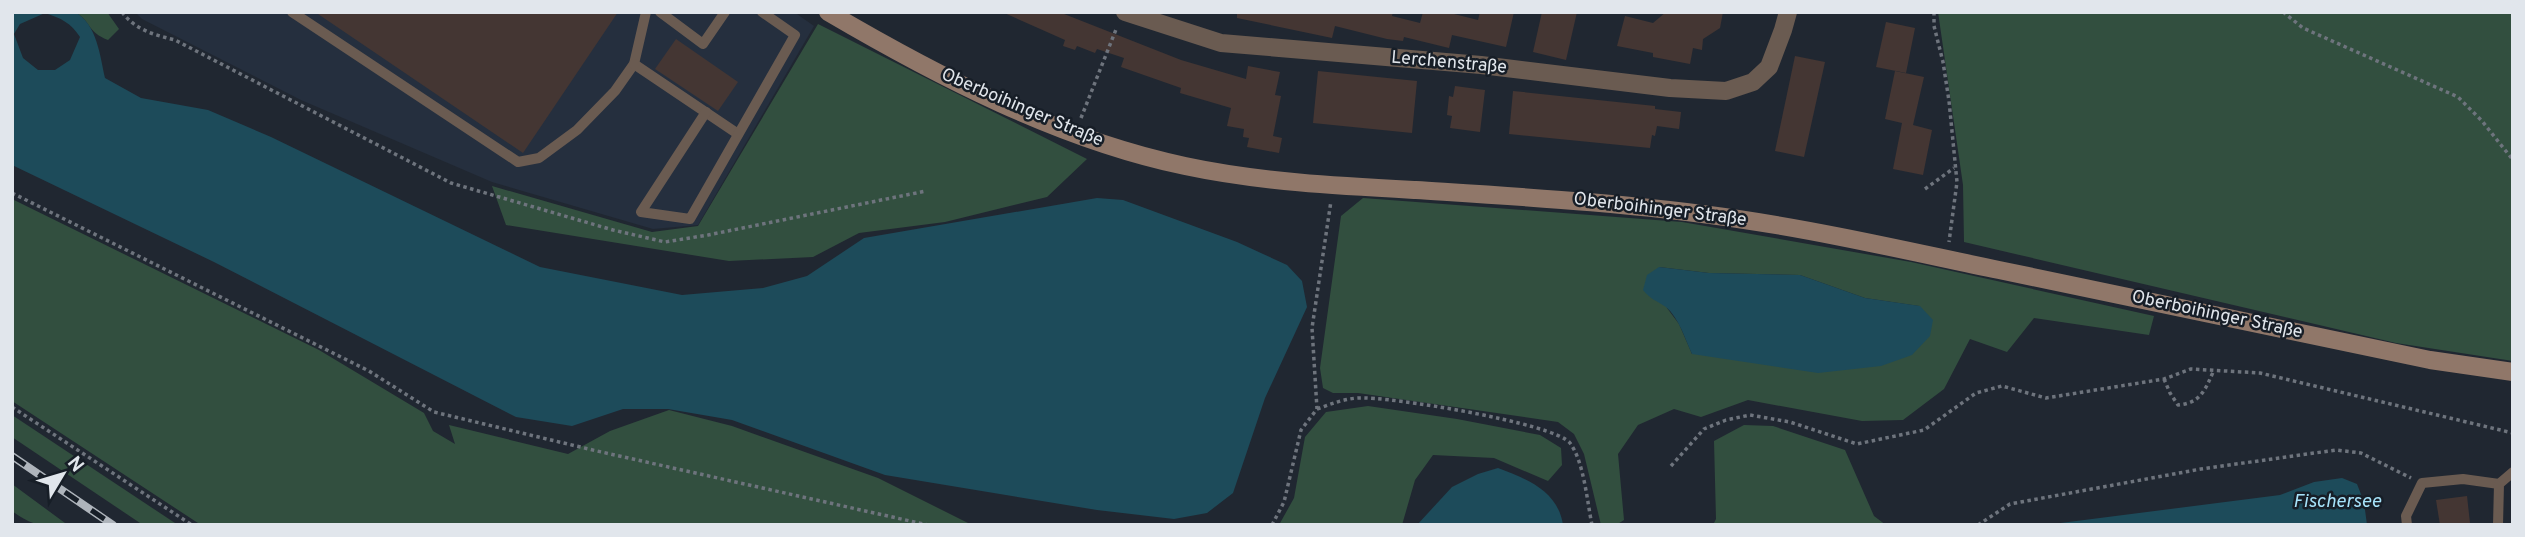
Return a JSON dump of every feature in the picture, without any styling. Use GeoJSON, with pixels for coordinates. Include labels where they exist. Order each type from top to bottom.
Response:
{"type":"FeatureCollection","features":[{"type":"Feature","properties":{"kind":"main road","name":"Oberboihinger Straße"},"geometry":{"type":"LineString","coordinates":[[828,12],[972,89],[1103,144],[1194,168],[1242,177],[1333,185],[1580,200],[1744,220],[1899,249],[2417,357],[2513,372]]}},
{"type":"Feature","properties":{"kind":"street","name":"Lerchenstraße"},"geometry":{"type":"LineString","coordinates":[[1124,15],[1221,43],[1481,65],[1670,88],[1726,91],[1753,82],[1769,66],[1788,12]]}},
{"type":"Feature","properties":{"kind":"lane"},"geometry":{"type":"LineString","coordinates":[[292,12],[518,162],[539,158],[577,130],[615,91],[634,64],[646,12]]}},
{"type":"Feature","properties":{"kind":"lane"},"geometry":{"type":"LineString","coordinates":[[660,12],[703,44],[725,12]]}},
{"type":"Feature","properties":{"kind":"lane"},"geometry":{"type":"LineString","coordinates":[[706,112],[641,212],[690,219],[795,35],[762,12]]}},
{"type":"Feature","properties":{"kind":"lane"},"geometry":{"type":"LineString","coordinates":[[634,64],[738,134]]}},
{"type":"Feature","properties":{"kind":"lane"},"geometry":{"type":"LineString","coordinates":[[2498,525],[2499,484],[2513,472]]}},
{"type":"Feature","properties":{"kind":"lane"},"geometry":{"type":"LineString","coordinates":[[2406,525],[2406,516],[2422,483],[2463,479],[2499,484]]}},
{"type":"Feature","properties":{"kind":"path"},"geometry":{"type":"LineString","coordinates":[[1934,12],[1934,26],[1947,88],[1957,182],[1949,244]]}},
{"type":"Feature","properties":{"kind":"path"},"geometry":{"type":"LineString","coordinates":[[2283,12],[2303,28],[2458,97],[2482,121],[2513,160]]}},
{"type":"Feature","properties":{"kind":"path"},"geometry":{"type":"LineString","coordinates":[[1080,118],[1124,15]]}},
{"type":"Feature","properties":{"kind":"path"},"geometry":{"type":"LineString","coordinates":[[1070,114],[1089,122]]}},
{"type":"Feature","properties":{"kind":"path"},"geometry":{"type":"LineString","coordinates":[[1925,189],[1955,167]]}},
{"type":"Feature","properties":{"kind":"path"},"geometry":{"type":"LineString","coordinates":[[1317,409],[1312,328],[1333,185]]}},
{"type":"Feature","properties":{"kind":"path"},"geometry":{"type":"LineString","coordinates":[[12,193],[369,371],[434,412],[928,525]]}},
{"type":"Feature","properties":{"kind":"path"},"geometry":{"type":"LineString","coordinates":[[1671,466],[1703,429],[1750,415],[1790,422],[1857,444],[1924,430],[1976,393],[2002,386],[2046,398],[2164,379],[2191,369],[2260,373],[2513,433]]}},
{"type":"Feature","properties":{"kind":"path"},"geometry":{"type":"LineString","coordinates":[[2164,379],[2178,405],[2191,404],[2204,392],[2214,370]]}},
{"type":"Feature","properties":{"kind":"path"},"geometry":{"type":"LineString","coordinates":[[1272,525],[1283,502],[1301,430],[1317,409],[1339,401],[1360,398],[1470,412],[1546,430],[1569,441],[1578,458],[1592,525]]}},
{"type":"Feature","properties":{"kind":"path"},"geometry":{"type":"LineString","coordinates":[[12,407],[192,525]]}},
{"type":"Feature","properties":{"kind":"path"},"geometry":{"type":"LineString","coordinates":[[1978,525],[2010,504],[2201,469],[2336,450],[2361,453],[2422,483]]}},
{"type":"Feature","properties":{"kind":"shaded area"},"geometry":{"type":"Polygon","coordinates":[[[135,12],[794,12],[814,26],[698,225],[653,229],[492,182],[301,100],[142,19],[135,12]]]}},
{"type":"Feature","properties":{"kind":"green space"},"geometry":{"type":"Polygon","coordinates":[[[75,12],[107,12],[119,29],[108,40],[96,34],[75,12]]]}},
{"type":"Feature","properties":{"kind":"green space"},"geometry":{"type":"Polygon","coordinates":[[[1938,12],[2513,12],[2513,361],[2396,343],[1964,242],[1963,185],[1938,12]]]}},
{"type":"Feature","properties":{"kind":"green space"},"geometry":{"type":"Polygon","coordinates":[[[818,24],[1087,159],[1047,197],[945,222],[859,233],[813,257],[729,261],[506,225],[492,186],[652,232],[698,226],[818,24]]]}},
{"type":"Feature","properties":{"kind":"green space"},"geometry":{"type":"Polygon","coordinates":[[[1363,198],[1682,222],[1911,262],[2154,316],[2149,335],[2034,318],[2007,352],[1970,339],[1944,389],[1903,420],[1862,421],[1748,400],[1701,417],[1674,409],[1638,425],[1618,454],[1624,520],[1616,525],[1601,525],[1584,454],[1574,434],[1558,422],[1358,393],[1333,393],[1323,388],[1320,368],[1341,216],[1363,198]],[[1659,267],[1667,308],[1679,324],[1692,354],[1919,306],[1865,298],[1800,275],[1709,273],[1659,267]]]}},
{"type":"Feature","properties":{"kind":"green space"},"geometry":{"type":"Polygon","coordinates":[[[12,199],[319,350],[424,413],[433,431],[455,444],[449,425],[568,454],[610,431],[669,410],[732,426],[878,478],[972,525],[201,525],[12,401],[12,199]]]}},
{"type":"Feature","properties":{"kind":"green space"},"geometry":{"type":"Polygon","coordinates":[[[1368,406],[1540,435],[1561,448],[1562,465],[1548,481],[1494,458],[1433,455],[1415,480],[1402,525],[1279,525],[1294,498],[1305,437],[1326,412],[1368,406]]]}},
{"type":"Feature","properties":{"kind":"green space"},"geometry":{"type":"Polygon","coordinates":[[[12,415],[178,525],[143,525],[12,437],[12,415]]]}},
{"type":"Feature","properties":{"kind":"green space"},"geometry":{"type":"Polygon","coordinates":[[[1744,425],[1773,426],[1845,450],[1874,516],[1886,525],[1713,525],[1716,519],[1714,441],[1744,425]]]}},
{"type":"Feature","properties":{"kind":"green space"},"geometry":{"type":"Polygon","coordinates":[[[12,484],[68,525],[38,524],[12,511],[12,484]]]}},
{"type":"Feature","properties":{"kind":"water"},"geometry":{"type":"Polygon","coordinates":[[[12,12],[75,12],[93,32],[105,78],[141,98],[208,110],[271,137],[540,267],[682,295],[763,288],[807,276],[864,238],[1097,198],[1123,200],[1237,242],[1287,265],[1302,281],[1307,307],[1265,398],[1233,493],[1207,513],[1174,519],[1097,510],[885,475],[732,420],[668,409],[623,409],[572,426],[516,417],[214,262],[12,165],[12,12]],[[45,13],[20,24],[14,34],[23,58],[38,70],[55,70],[70,60],[80,37],[61,19],[45,13]]]}},
{"type":"Feature","properties":{"kind":"water"},"geometry":{"type":"Polygon","coordinates":[[[1659,267],[1709,273],[1800,275],[1865,298],[1920,306],[1933,320],[1930,336],[1912,355],[1881,366],[1818,373],[1692,354],[1671,312],[1643,290],[1647,275],[1659,267]]]}},
{"type":"Feature","properties":{"kind":"water"},"geometry":{"type":"Polygon","coordinates":[[[1498,468],[1530,482],[1548,495],[1560,513],[1563,525],[1417,525],[1452,487],[1498,468]]]}},
{"type":"Feature","properties":{"kind":"water","name":"Fischersee"},"geometry":{"type":"Polygon","coordinates":[[[2342,478],[2357,484],[2364,502],[2367,525],[2045,525],[2280,495],[2314,482],[2342,478]]]}},
{"type":"Feature","properties":{"kind":"building"},"geometry":{"type":"Polygon","coordinates":[[[315,12],[618,12],[523,153],[315,12]]]}},
{"type":"Feature","properties":{"kind":"building"},"geometry":{"type":"Polygon","coordinates":[[[1002,12],[1059,12],[1181,60],[1246,79],[1248,66],[1280,72],[1275,95],[1281,96],[1273,136],[1282,138],[1279,153],[1247,147],[1249,138],[1243,137],[1244,129],[1227,126],[1231,108],[1180,93],[1181,88],[1121,67],[1124,58],[1097,49],[1095,53],[1077,46],[1075,50],[1063,46],[1065,40],[1002,12]]]}},
{"type":"Feature","properties":{"kind":"building"},"geometry":{"type":"Polygon","coordinates":[[[1237,12],[1393,12],[1392,16],[1420,23],[1423,12],[1446,12],[1478,20],[1480,12],[1514,12],[1506,47],[1452,35],[1449,48],[1404,37],[1403,41],[1387,39],[1335,26],[1332,38],[1237,18],[1237,12]]]}},
{"type":"Feature","properties":{"kind":"building"},"geometry":{"type":"Polygon","coordinates":[[[1542,12],[1577,12],[1566,60],[1533,52],[1542,12]]]}},
{"type":"Feature","properties":{"kind":"building"},"geometry":{"type":"Polygon","coordinates":[[[1666,12],[1723,12],[1720,28],[1703,39],[1702,50],[1693,48],[1690,64],[1617,46],[1625,16],[1653,23],[1666,12]]]}},
{"type":"Feature","properties":{"kind":"building"},"geometry":{"type":"Polygon","coordinates":[[[1886,22],[1915,28],[1906,73],[1876,67],[1886,22]]]}},
{"type":"Feature","properties":{"kind":"building"},"geometry":{"type":"Polygon","coordinates":[[[676,39],[738,82],[718,111],[655,69],[676,39]]]}},
{"type":"Feature","properties":{"kind":"building"},"geometry":{"type":"Polygon","coordinates":[[[1795,56],[1825,62],[1804,157],[1775,151],[1795,56]]]}},
{"type":"Feature","properties":{"kind":"building"},"geometry":{"type":"Polygon","coordinates":[[[1318,71],[1417,81],[1412,133],[1313,123],[1318,71]]]}},
{"type":"Feature","properties":{"kind":"building"},"geometry":{"type":"Polygon","coordinates":[[[1895,71],[1924,77],[1913,125],[1932,130],[1923,175],[1893,169],[1902,123],[1885,119],[1895,71]]]}},
{"type":"Feature","properties":{"kind":"building"},"geometry":{"type":"Polygon","coordinates":[[[1455,86],[1485,90],[1480,132],[1450,128],[1452,116],[1447,115],[1449,96],[1453,97],[1455,86]]]}},
{"type":"Feature","properties":{"kind":"building"},"geometry":{"type":"Polygon","coordinates":[[[1513,91],[1655,106],[1655,109],[1681,112],[1679,129],[1657,126],[1650,148],[1509,134],[1513,91]]]}},
{"type":"Feature","properties":{"kind":"building"},"geometry":{"type":"Polygon","coordinates":[[[2467,496],[2470,523],[2440,525],[2436,500],[2467,496]]]}},
{"type":"Feature","properties":{"kind":"railway"},"geometry":{"type":"LineString","coordinates":[[12,456],[113,525]]}}]}
